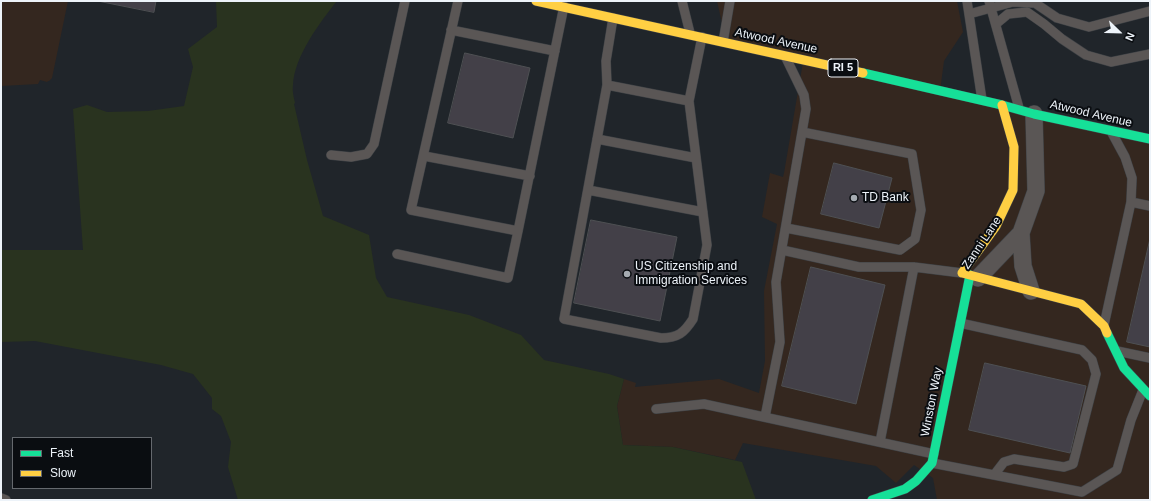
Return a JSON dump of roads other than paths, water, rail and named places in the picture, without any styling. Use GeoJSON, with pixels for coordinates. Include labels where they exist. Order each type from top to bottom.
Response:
{"type":"FeatureCollection","features":[{"type":"Feature","properties":{"kind":"street","name":"Atwood Avenue"},"geometry":{"type":"LineString","coordinates":[[536,1],[563,4],[612,18],[702,37],[1150,139]]}},
{"type":"Feature","properties":{"kind":"street","name":"Zanni Lane"},"geometry":{"type":"LineString","coordinates":[[970,275],[1014,190],[1014,147],[1002,105]]}},
{"type":"Feature","properties":{"kind":"street","name":"Zanni Lane"},"geometry":{"type":"LineString","coordinates":[[1027,112],[1036,191],[1021,233],[1023,266],[1031,291]]}},
{"type":"Feature","properties":{"kind":"street","name":"Zanni Lane"},"geometry":{"type":"LineString","coordinates":[[970,275],[1021,233]]}},
{"type":"Feature","properties":{"kind":"street","name":"Zanni Lane"},"geometry":{"type":"LineString","coordinates":[[970,275],[1081,304],[1104,326],[1124,368],[1147,393]]}},
{"type":"Feature","properties":{"kind":"street","name":"Winston Way"},"geometry":{"type":"LineString","coordinates":[[872,500],[888,493],[904,490],[915,482],[932,463],[970,275]]}},
{"type":"Feature","properties":{"kind":"lane"},"geometry":{"type":"LineString","coordinates":[[331,155],[351,157],[367,154],[374,144],[405,1]]}},
{"type":"Feature","properties":{"kind":"lane"},"geometry":{"type":"LineString","coordinates":[[458,1],[411,210],[518,231]]}},
{"type":"Feature","properties":{"kind":"lane"},"geometry":{"type":"LineString","coordinates":[[682,1],[690,35]]}},
{"type":"Feature","properties":{"kind":"lane"},"geometry":{"type":"LineString","coordinates":[[722,42],[730,1]]}},
{"type":"Feature","properties":{"kind":"lane"},"geometry":{"type":"LineString","coordinates":[[967,1],[982,101]]}},
{"type":"Feature","properties":{"kind":"lane"},"geometry":{"type":"LineString","coordinates":[[969,14],[990,4],[1013,2],[1035,3],[1057,18],[1089,27],[1150,11]]}},
{"type":"Feature","properties":{"kind":"lane"},"geometry":{"type":"LineString","coordinates":[[397,254],[508,278],[530,176],[563,4]]}},
{"type":"Feature","properties":{"kind":"lane"},"geometry":{"type":"LineString","coordinates":[[990,4],[1027,112]]}},
{"type":"Feature","properties":{"kind":"lane"},"geometry":{"type":"LineString","coordinates":[[996,24],[1008,14],[1027,12],[1062,39],[1086,55],[1111,62],[1150,54]]}},
{"type":"Feature","properties":{"kind":"lane"},"geometry":{"type":"LineString","coordinates":[[612,18],[606,61],[607,85],[564,319],[661,338],[672,338],[681,334],[693,319],[707,245],[688,101],[702,37]]}},
{"type":"Feature","properties":{"kind":"lane"},"geometry":{"type":"LineString","coordinates":[[451,30],[555,51]]}},
{"type":"Feature","properties":{"kind":"lane"},"geometry":{"type":"LineString","coordinates":[[765,418],[780,342],[776,282],[806,109],[804,95],[785,56]]}},
{"type":"Feature","properties":{"kind":"lane"},"geometry":{"type":"LineString","coordinates":[[607,85],[688,101]]}},
{"type":"Feature","properties":{"kind":"lane"},"geometry":{"type":"LineString","coordinates":[[1104,326],[1131,202],[1132,178],[1125,157],[1111,131]]}},
{"type":"Feature","properties":{"kind":"lane"},"geometry":{"type":"LineString","coordinates":[[786,228],[900,250],[915,239],[921,210],[912,154],[802,132]]}},
{"type":"Feature","properties":{"kind":"lane"},"geometry":{"type":"LineString","coordinates":[[597,139],[696,158]]}},
{"type":"Feature","properties":{"kind":"lane"},"geometry":{"type":"LineString","coordinates":[[424,156],[530,176]]}},
{"type":"Feature","properties":{"kind":"lane"},"geometry":{"type":"LineString","coordinates":[[588,190],[703,212]]}},
{"type":"Feature","properties":{"kind":"lane"},"geometry":{"type":"LineString","coordinates":[[1131,202],[1150,206]]}},
{"type":"Feature","properties":{"kind":"lane"},"geometry":{"type":"LineString","coordinates":[[782,250],[859,267],[914,267],[970,275]]}},
{"type":"Feature","properties":{"kind":"lane"},"geometry":{"type":"LineString","coordinates":[[880,442],[914,267]]}},
{"type":"Feature","properties":{"kind":"lane"},"geometry":{"type":"LineString","coordinates":[[960,323],[1082,350],[1092,360],[1096,374],[1074,464],[1064,467],[1014,459],[1004,462],[994,475]]}},
{"type":"Feature","properties":{"kind":"lane"},"geometry":{"type":"LineString","coordinates":[[1116,351],[1150,358]]}},
{"type":"Feature","properties":{"kind":"lane"},"geometry":{"type":"LineString","coordinates":[[932,463],[1082,492],[1117,470],[1130,420],[1147,393]]}},
{"type":"Feature","properties":{"kind":"lane"},"geometry":{"type":"LineString","coordinates":[[656,409],[704,404],[934,454]]}},
{"type":"Feature","properties":{"kind":"lane"},"geometry":{"type":"LineString","coordinates":[[1,498],[6,500]]}},
{"type":"Feature","properties":{"kind":"place","name":"TD Bank"},"geometry":{"type":"Point","coordinates":[854,198]}},
{"type":"Feature","properties":{"kind":"place","name":"US Citizenship and Immigration Services"},"geometry":{"type":"Point","coordinates":[627,274]}}]}
